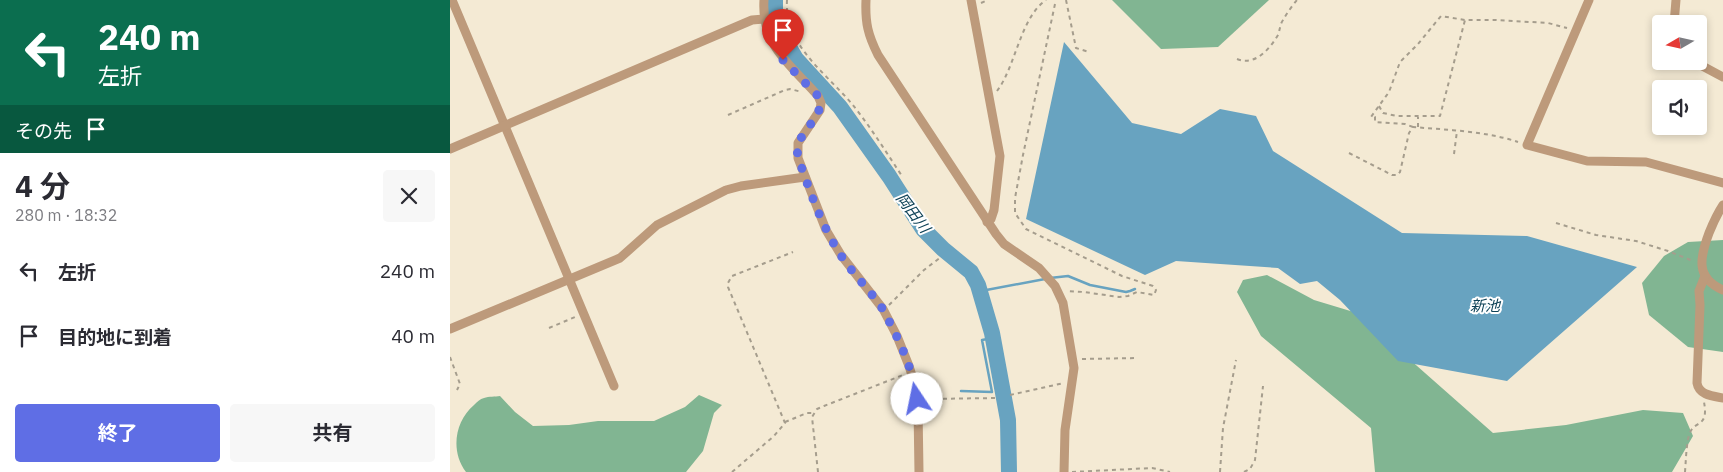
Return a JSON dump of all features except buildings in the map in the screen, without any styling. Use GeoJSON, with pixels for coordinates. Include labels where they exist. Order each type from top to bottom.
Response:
{"type":"FeatureCollection","features":[{"type":"Feature","properties":{"kind":"street"},"geometry":{"type":"LineString","coordinates":[[452,0],[614,386]]}},
{"type":"Feature","properties":{"kind":"street"},"geometry":{"type":"LineString","coordinates":[[764,0],[765,19],[770,37],[778,53],[818,96],[821,102],[820,110],[798,143],[798,158],[826,230],[840,255],[884,309],[898,336],[912,372],[917,399],[919,472]]}},
{"type":"Feature","properties":{"kind":"street"},"geometry":{"type":"LineString","coordinates":[[866,0],[866,26],[878,55],[987,222],[1004,244],[1039,268],[1055,286],[1062,304],[1073,359],[1072,382],[1065,430],[1064,472]]}},
{"type":"Feature","properties":{"kind":"street"},"geometry":{"type":"LineString","coordinates":[[972,0],[1000,156],[994,210],[991,219],[987,222]]}},
{"type":"Feature","properties":{"kind":"street"},"geometry":{"type":"LineString","coordinates":[[1589,0],[1527,145],[1586,161],[1646,162],[1723,183]]}},
{"type":"Feature","properties":{"kind":"street"},"geometry":{"type":"LineString","coordinates":[[1675,15],[1676,0]]}},
{"type":"Feature","properties":{"kind":"street"},"geometry":{"type":"LineString","coordinates":[[450,149],[752,20],[765,19]]}},
{"type":"Feature","properties":{"kind":"street"},"geometry":{"type":"LineString","coordinates":[[1708,68],[1723,76]]}},
{"type":"Feature","properties":{"kind":"street"},"geometry":{"type":"LineString","coordinates":[[450,329],[620,258],[658,225],[726,190],[741,186],[805,177]]}},
{"type":"Feature","properties":{"kind":"street"},"geometry":{"type":"LineString","coordinates":[[1723,205],[1712,224],[1703,250],[1701,264],[1704,276],[1699,291],[1697,383],[1701,392],[1723,398]]}},
{"type":"Feature","properties":{"kind":"street"},"geometry":{"type":"LineString","coordinates":[[1704,276],[1723,290]]}},
{"type":"Feature","properties":{"kind":"path"},"geometry":{"type":"LineString","coordinates":[[786,0],[787,17],[798,43],[852,104],[902,176]]}},
{"type":"Feature","properties":{"kind":"path"},"geometry":{"type":"LineString","coordinates":[[989,95],[996,94],[999,90],[1032,15],[1038,6],[1046,0]]}},
{"type":"Feature","properties":{"kind":"path"},"geometry":{"type":"LineString","coordinates":[[1066,0],[1076,48],[1089,52]]}},
{"type":"Feature","properties":{"kind":"path"},"geometry":{"type":"LineString","coordinates":[[1237,59],[1248,61],[1263,54],[1278,34],[1281,22],[1297,0]]}},
{"type":"Feature","properties":{"kind":"path"},"geometry":{"type":"LineString","coordinates":[[1056,4],[1023,155],[1015,198],[1015,213],[1026,228],[1122,276],[1153,286],[1156,290],[1154,295],[1137,292],[1128,296],[1063,291],[1058,294]]}},
{"type":"Feature","properties":{"kind":"path"},"geometry":{"type":"LineString","coordinates":[[1527,145],[1503,137],[1413,127],[1406,124],[1375,122],[1375,117],[1371,117],[1389,92],[1400,62],[1441,16],[1465,20],[1548,23],[1567,28],[1578,26]]}},
{"type":"Feature","properties":{"kind":"path"},"geometry":{"type":"LineString","coordinates":[[1379,106],[1383,113],[1396,116],[1440,116],[1465,20]]}},
{"type":"Feature","properties":{"kind":"path"},"geometry":{"type":"LineString","coordinates":[[728,115],[790,89],[818,96]]}},
{"type":"Feature","properties":{"kind":"path"},"geometry":{"type":"LineString","coordinates":[[1418,116],[1418,127]]}},
{"type":"Feature","properties":{"kind":"path"},"geometry":{"type":"LineString","coordinates":[[1349,153],[1392,175],[1397,175],[1400,172],[1409,133],[1413,127]]}},
{"type":"Feature","properties":{"kind":"path"},"geometry":{"type":"LineString","coordinates":[[1454,154],[1457,131]]}},
{"type":"Feature","properties":{"kind":"path"},"geometry":{"type":"LineString","coordinates":[[1556,222],[1596,235],[1636,241],[1701,264]]}},
{"type":"Feature","properties":{"kind":"path"},"geometry":{"type":"LineString","coordinates":[[785,422],[728,287],[728,283],[732,276],[793,252]]}},
{"type":"Feature","properties":{"kind":"path"},"geometry":{"type":"LineString","coordinates":[[884,309],[924,270],[941,257]]}},
{"type":"Feature","properties":{"kind":"path"},"geometry":{"type":"LineString","coordinates":[[549,328],[584,313]]}},
{"type":"Feature","properties":{"kind":"path"},"geometry":{"type":"LineString","coordinates":[[450,357],[460,384],[457,390]]}},
{"type":"Feature","properties":{"kind":"path"},"geometry":{"type":"LineString","coordinates":[[1073,359],[1137,358]]}},
{"type":"Feature","properties":{"kind":"path"},"geometry":{"type":"LineString","coordinates":[[1220,472],[1223,428],[1236,360]]}},
{"type":"Feature","properties":{"kind":"path"},"geometry":{"type":"LineString","coordinates":[[732,472],[774,436],[784,426],[785,422],[813,413],[824,406],[912,372]]}},
{"type":"Feature","properties":{"kind":"path"},"geometry":{"type":"LineString","coordinates":[[1010,395],[1072,382]]}},
{"type":"Feature","properties":{"kind":"path"},"geometry":{"type":"LineString","coordinates":[[1244,472],[1250,469],[1255,460],[1263,386]]}},
{"type":"Feature","properties":{"kind":"path"},"geometry":{"type":"LineString","coordinates":[[917,399],[997,398]]}},
{"type":"Feature","properties":{"kind":"path"},"geometry":{"type":"LineString","coordinates":[[1685,472],[1690,433],[1700,423],[1706,413],[1704,398]]}},
{"type":"Feature","properties":{"kind":"path"},"geometry":{"type":"LineString","coordinates":[[813,413],[818,472]]}},
{"type":"Feature","properties":{"kind":"path"},"geometry":{"type":"LineString","coordinates":[[1070,472],[1152,468],[1170,472]]}},
{"type":"Feature","properties":{"kind":"green space"},"geometry":{"type":"Polygon","coordinates":[[[1112,0],[1269,0],[1218,47],[1161,49],[1112,0]]]}},
{"type":"Feature","properties":{"kind":"green space"},"geometry":{"type":"Polygon","coordinates":[[[1723,240],[1723,352],[1688,347],[1649,315],[1642,283],[1664,256],[1688,242],[1723,240]]]}},
{"type":"Feature","properties":{"kind":"green space"},"geometry":{"type":"Polygon","coordinates":[[[1267,275],[1314,300],[1357,313],[1493,433],[1566,425],[1643,410],[1683,413],[1693,436],[1672,472],[1375,472],[1371,428],[1261,336],[1237,292],[1243,280],[1267,275]]]}},
{"type":"Feature","properties":{"kind":"green space"},"geometry":{"type":"Polygon","coordinates":[[[699,395],[722,405],[714,413],[703,451],[686,472],[466,472],[458,455],[457,437],[462,419],[476,403],[486,397],[500,396],[515,412],[533,426],[569,425],[598,421],[654,421],[685,407],[699,395]]]}},
{"type":"Feature","properties":{"kind":"water","name":"新池"},"geometry":{"type":"Polygon","coordinates":[[[1064,42],[1132,123],[1181,134],[1220,109],[1256,116],[1273,151],[1402,233],[1527,236],[1637,267],[1507,381],[1398,361],[1340,300],[1317,281],[1300,284],[1278,268],[1176,261],[1145,275],[1026,219],[1064,42]]]}},
{"type":"Feature","properties":{"kind":"waterway","name":"岡田川"},"geometry":{"type":"LineString","coordinates":[[775,0],[775,18],[778,28],[796,59],[840,107],[889,176],[923,229],[943,249],[971,272],[978,285],[992,333],[1008,420],[1009,472]]}},
{"type":"Feature","properties":{"kind":"waterway"},"geometry":{"type":"LineString","coordinates":[[1050,278],[1068,276],[1090,285],[1126,292],[1135,289]]}},
{"type":"Feature","properties":{"kind":"waterway"},"geometry":{"type":"LineString","coordinates":[[981,291],[1045,279]]}},
{"type":"Feature","properties":{"kind":"waterway"},"geometry":{"type":"LineString","coordinates":[[961,391],[992,392],[982,340],[993,338]]}},
{"type":"Feature","properties":{"kind":"route"},"geometry":{"type":"LineString","coordinates":[[783,60],[813,90],[821,102],[820,110],[798,143],[797,152],[826,230],[840,255],[884,309],[888,320],[898,336],[912,372],[917,399]]}}]}
